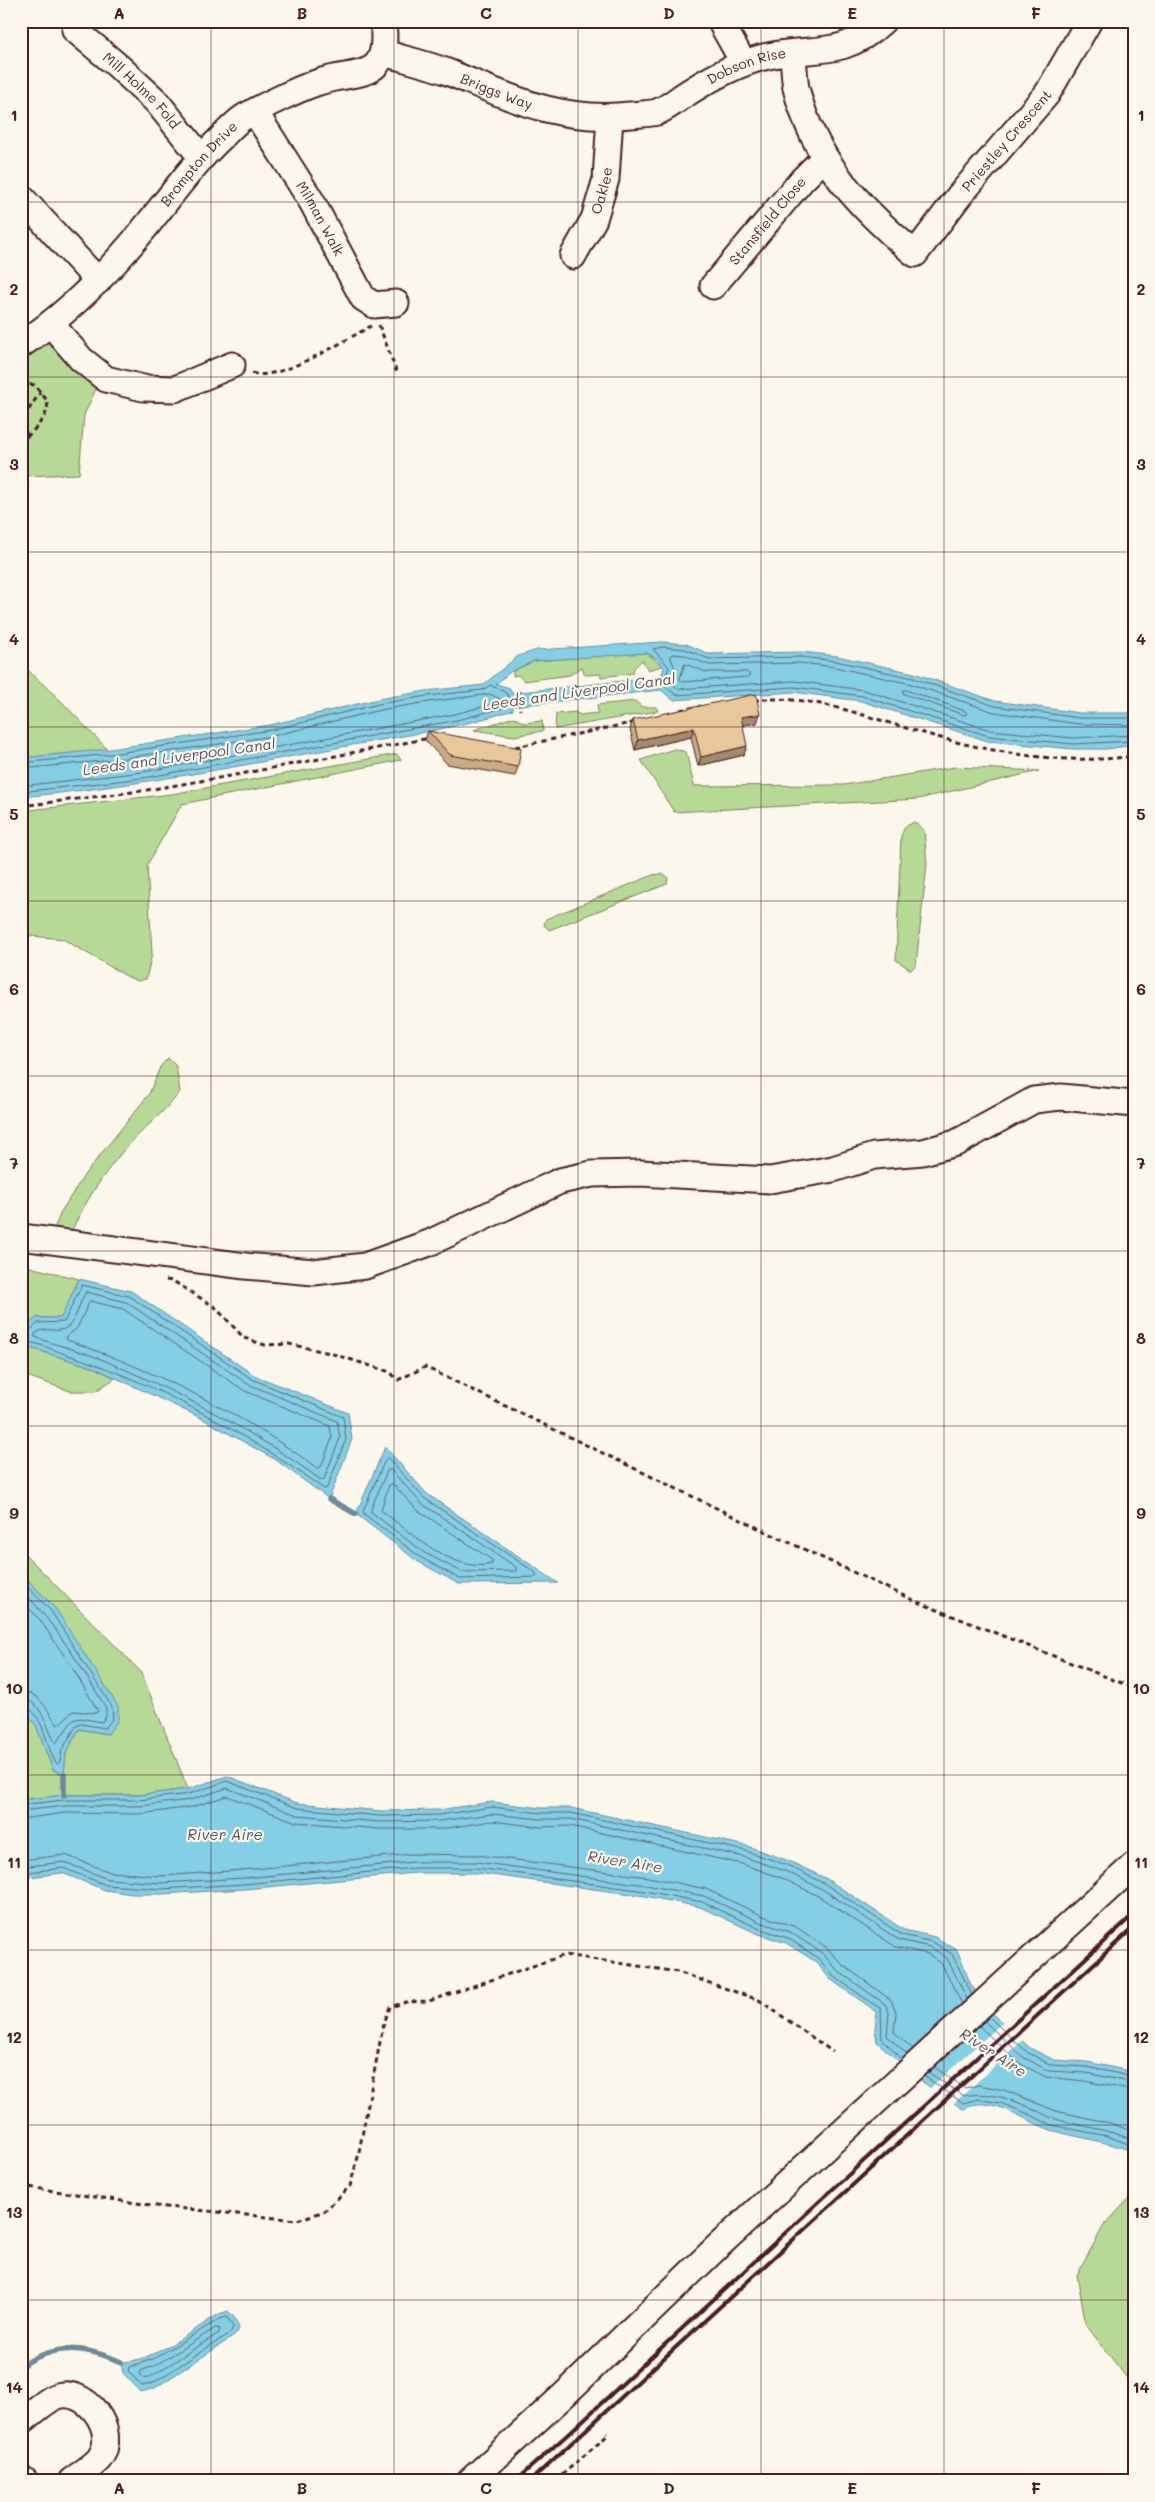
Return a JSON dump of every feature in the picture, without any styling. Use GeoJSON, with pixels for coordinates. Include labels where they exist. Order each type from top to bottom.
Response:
{"type":"FeatureCollection","features":[{"type":"Feature","properties":{"kind":"street"},"geometry":{"type":"LineString","coordinates":[[382,21],[384,53]]}},
{"type":"Feature","properties":{"kind":"street"},"geometry":{"type":"LineString","coordinates":[[720,21],[743,62]]}},
{"type":"Feature","properties":{"kind":"street","name":"Dobson Rise"},"geometry":{"type":"LineString","coordinates":[[610,117],[657,112],[743,62],[772,54],[820,52],[848,46],[870,34],[883,21]]}},
{"type":"Feature","properties":{"kind":"street","name":"Priestley Crescent"},"geometry":{"type":"LineString","coordinates":[[824,158],[856,201],[916,254],[959,196],[1047,94],[1089,21]]}},
{"type":"Feature","properties":{"kind":"street","name":"Mill Holme Fold"},"geometry":{"type":"LineString","coordinates":[[75,30],[156,101],[201,157]]}},
{"type":"Feature","properties":{"kind":"street","name":"Brompton Drive"},"geometry":{"type":"LineString","coordinates":[[21,346],[51,324],[98,281],[135,240],[201,157],[244,117],[317,82],[361,74],[376,65],[384,53]]}},
{"type":"Feature","properties":{"kind":"street","name":"Briggs Way"},"geometry":{"type":"LineString","coordinates":[[384,53],[444,71],[507,98],[565,114],[610,117]]}},
{"type":"Feature","properties":{"kind":"street"},"geometry":{"type":"LineString","coordinates":[[794,54],[796,87],[807,120],[824,158]]}},
{"type":"Feature","properties":{"kind":"street","name":"Milman Walk"},"geometry":{"type":"LineString","coordinates":[[255,112],[312,202],[363,298],[374,305],[396,303]]}},
{"type":"Feature","properties":{"kind":"street","name":"Oaklee"},"geometry":{"type":"LineString","coordinates":[[572,256],[594,219],[606,179],[610,117]]}},
{"type":"Feature","properties":{"kind":"street","name":"Stansfield Close"},"geometry":{"type":"LineString","coordinates":[[713,286],[802,180],[824,158]]}},
{"type":"Feature","properties":{"kind":"street"},"geometry":{"type":"LineString","coordinates":[[21,197],[98,281]]}},
{"type":"Feature","properties":{"kind":"street"},"geometry":{"type":"LineString","coordinates":[[51,324],[81,359],[106,379],[143,388],[175,389],[232,365]]}},
{"type":"Feature","properties":{"kind":"street"},"geometry":{"type":"LineString","coordinates":[[21,1237],[245,1266],[314,1272],[365,1266],[429,1243],[560,1181],[592,1174],[640,1173],[770,1180],[833,1169],[874,1156],[923,1152],[956,1144],[1034,1100],[1060,1097],[1134,1104]]}},
{"type":"Feature","properties":{"kind":"street"},"geometry":{"type":"LineString","coordinates":[[470,2481],[564,2395],[716,2248],[1134,1865]]}},
{"type":"Feature","properties":{"kind":"street"},"geometry":{"type":"LineString","coordinates":[[21,2422],[56,2396],[71,2396],[88,2403],[100,2415],[105,2430],[100,2458],[72,2481]]}},
{"type":"Feature","properties":{"kind":"street"},"geometry":{"type":"LineString","coordinates":[[21,2479],[25,2481]]}},
{"type":"Feature","properties":{"kind":"path"},"geometry":{"type":"LineString","coordinates":[[232,365],[260,377],[314,357],[378,322],[397,373]]}},
{"type":"Feature","properties":{"kind":"path"},"geometry":{"type":"LineString","coordinates":[[21,382],[34,385],[47,402],[46,410],[41,420],[21,443]]}},
{"type":"Feature","properties":{"kind":"path"},"geometry":{"type":"LineString","coordinates":[[28,436],[24,426],[26,414],[40,392]]}},
{"type":"Feature","properties":{"kind":"path"},"geometry":{"type":"LineString","coordinates":[[575,684],[577,701]]}},
{"type":"Feature","properties":{"kind":"path"},"geometry":{"type":"LineString","coordinates":[[518,691],[520,710]]}},
{"type":"Feature","properties":{"kind":"path"},"geometry":{"type":"LineString","coordinates":[[746,701],[775,698],[798,700],[871,717],[961,744],[1033,756],[1115,759],[1134,756]]}},
{"type":"Feature","properties":{"kind":"path"},"geometry":{"type":"LineString","coordinates":[[675,712],[690,707],[708,705]]}},
{"type":"Feature","properties":{"kind":"path"},"geometry":{"type":"LineString","coordinates":[[507,746],[516,748],[640,721]]}},
{"type":"Feature","properties":{"kind":"path"},"geometry":{"type":"LineString","coordinates":[[21,806],[141,791],[436,737]]}},
{"type":"Feature","properties":{"kind":"path"},"geometry":{"type":"LineString","coordinates":[[163,1279],[173,1281],[215,1307],[244,1338],[266,1344],[289,1344],[330,1353],[390,1372],[398,1380],[425,1367],[750,1524],[915,1600],[1134,1688]]}},
{"type":"Feature","properties":{"kind":"path"},"geometry":{"type":"LineString","coordinates":[[21,2186],[158,2206],[297,2220],[325,2211],[350,2186],[358,2156],[382,2026],[390,2008],[406,2002],[429,2001],[565,1955],[678,1972],[758,2000],[832,2052]]}},
{"type":"Feature","properties":{"kind":"path"},"geometry":{"type":"LineString","coordinates":[[554,2481],[608,2435],[606,2433]]}},
{"type":"Feature","properties":{"kind":"green space"},"geometry":{"type":"Polygon","coordinates":[[[53,338],[100,380],[84,415],[79,474],[22,476],[28,481],[28,487],[21,493],[21,360],[53,338]]]}},
{"type":"Feature","properties":{"kind":"green space"},"geometry":{"type":"Polygon","coordinates":[[[647,653],[662,666],[648,670],[642,660],[634,668],[633,673],[601,677],[601,674],[585,675],[582,667],[570,675],[524,681],[518,675],[513,676],[513,671],[534,661],[647,653]]]}},
{"type":"Feature","properties":{"kind":"green space"},"geometry":{"type":"Polygon","coordinates":[[[21,664],[58,698],[108,750],[21,758],[21,664]]]}},
{"type":"Feature","properties":{"kind":"green space"},"geometry":{"type":"Polygon","coordinates":[[[635,701],[642,707],[656,707],[658,711],[555,729],[556,714],[575,712],[580,715],[598,713],[597,705],[635,701]]]}},
{"type":"Feature","properties":{"kind":"green space"},"geometry":{"type":"Polygon","coordinates":[[[514,717],[524,723],[542,721],[543,731],[514,736],[474,730],[514,717]]]}},
{"type":"Feature","properties":{"kind":"green space"},"geometry":{"type":"Polygon","coordinates":[[[674,749],[686,752],[694,786],[844,785],[955,767],[1039,771],[918,799],[674,812],[641,760],[674,749]]]}},
{"type":"Feature","properties":{"kind":"green space"},"geometry":{"type":"Polygon","coordinates":[[[397,754],[401,760],[182,804],[147,865],[152,954],[146,979],[138,981],[128,977],[63,939],[21,935],[21,811],[172,794],[397,754]]]}},
{"type":"Feature","properties":{"kind":"green space"},"geometry":{"type":"Polygon","coordinates":[[[914,822],[924,830],[927,864],[916,964],[911,970],[896,960],[901,836],[905,827],[914,822]]]}},
{"type":"Feature","properties":{"kind":"green space"},"geometry":{"type":"Polygon","coordinates":[[[662,874],[668,877],[667,884],[549,930],[544,925],[546,919],[653,875],[662,874]]]}},
{"type":"Feature","properties":{"kind":"green space"},"geometry":{"type":"Polygon","coordinates":[[[168,1058],[176,1066],[180,1092],[115,1160],[88,1200],[71,1232],[53,1231],[62,1210],[85,1174],[149,1094],[160,1067],[168,1058]]]}},
{"type":"Feature","properties":{"kind":"green space"},"geometry":{"type":"Polygon","coordinates":[[[21,1265],[79,1279],[61,1318],[36,1318],[21,1332],[21,1265]]]}},
{"type":"Feature","properties":{"kind":"green space"},"geometry":{"type":"Polygon","coordinates":[[[21,1345],[95,1368],[115,1378],[96,1391],[70,1391],[21,1374],[21,1345]]]}},
{"type":"Feature","properties":{"kind":"green space"},"geometry":{"type":"Polygon","coordinates":[[[21,1550],[141,1672],[188,1789],[139,1795],[64,1795],[21,1800],[21,1708],[36,1725],[53,1770],[64,1774],[66,1753],[79,1729],[108,1734],[55,1608],[21,1573],[21,1550]]]}},
{"type":"Feature","properties":{"kind":"green space"},"geometry":{"type":"Polygon","coordinates":[[[1134,2193],[1134,2387],[1086,2325],[1077,2275],[1103,2227],[1134,2193]]]}},
{"type":"Feature","properties":{"kind":"water","name":"Leeds and Liverpool Canal"},"geometry":{"type":"Polygon","coordinates":[[[663,642],[686,644],[709,654],[801,652],[837,656],[914,673],[995,701],[1080,713],[1134,713],[1134,745],[1107,749],[1073,749],[988,741],[861,701],[793,692],[673,700],[661,690],[513,706],[513,710],[491,717],[403,736],[179,776],[21,797],[21,758],[110,749],[270,725],[378,699],[426,691],[483,685],[518,656],[537,650],[663,642]],[[647,653],[534,661],[510,672],[496,684],[510,688],[511,693],[661,677],[664,668],[658,660],[647,653]]]}},
{"type":"Feature","properties":{"kind":"water"},"geometry":{"type":"Polygon","coordinates":[[[79,1279],[131,1291],[254,1375],[348,1413],[352,1439],[329,1499],[276,1460],[201,1418],[95,1368],[21,1345],[21,1332],[36,1318],[61,1318],[79,1279]]]}},
{"type":"Feature","properties":{"kind":"water"},"geometry":{"type":"Polygon","coordinates":[[[385,1447],[427,1494],[558,1583],[459,1584],[417,1561],[356,1514],[385,1447]]]}},
{"type":"Feature","properties":{"kind":"water"},"geometry":{"type":"Polygon","coordinates":[[[21,1573],[55,1608],[118,1706],[118,1720],[108,1734],[79,1729],[66,1753],[64,1774],[53,1770],[36,1725],[21,1708],[21,1573]]]}},
{"type":"Feature","properties":{"kind":"water","name":"River Aire"},"geometry":{"type":"Polygon","coordinates":[[[227,1776],[297,1803],[381,1811],[438,1810],[492,1802],[541,1808],[571,1808],[747,1846],[789,1861],[827,1879],[904,1930],[935,1937],[957,1950],[971,1985],[987,2008],[1030,2048],[1054,2060],[1087,2062],[1134,2072],[1134,2152],[1051,2130],[996,2106],[978,2104],[963,2109],[924,2083],[877,2042],[875,2028],[877,2012],[830,1979],[816,1962],[786,1943],[756,1933],[700,1907],[645,1896],[477,1873],[415,1873],[245,1889],[162,1894],[132,1894],[105,1890],[62,1873],[21,1878],[21,1800],[64,1795],[139,1795],[188,1789],[227,1776]]]}},
{"type":"Feature","properties":{"kind":"water"},"geometry":{"type":"Polygon","coordinates":[[[228,2311],[234,2317],[239,2328],[234,2336],[155,2388],[141,2392],[123,2373],[121,2362],[133,2361],[159,2351],[219,2314],[228,2311]]]}},
{"type":"Feature","properties":{"kind":"pier"},"geometry":{"type":"Polygon","coordinates":[[[1004,2021],[1024,2039],[952,2105],[929,2089],[1004,2021]]]}},
{"type":"Feature","properties":{"kind":"building"},"geometry":{"type":"Polygon","coordinates":[[[756,694],[760,714],[741,717],[747,746],[701,757],[694,728],[638,740],[633,720],[756,694]]]}},
{"type":"Feature","properties":{"kind":"building"},"geometry":{"type":"Polygon","coordinates":[[[428,731],[521,748],[518,767],[450,755],[428,731]]]}},
{"type":"Feature","properties":{"kind":"waterway"},"geometry":{"type":"LineString","coordinates":[[329,1499],[356,1514]]}},
{"type":"Feature","properties":{"kind":"waterway"},"geometry":{"type":"LineString","coordinates":[[64,1774],[64,1795]]}},
{"type":"Feature","properties":{"kind":"waterway"},"geometry":{"type":"LineString","coordinates":[[21,2366],[46,2353],[70,2349],[95,2353],[121,2362]]}},
{"type":"Feature","properties":{"kind":"railway"},"geometry":{"type":"LineString","coordinates":[[515,2481],[1134,1914]]}},
{"type":"Feature","properties":{"kind":"railway"},"geometry":{"type":"LineString","coordinates":[[530,2481],[1134,1927]]}}]}
